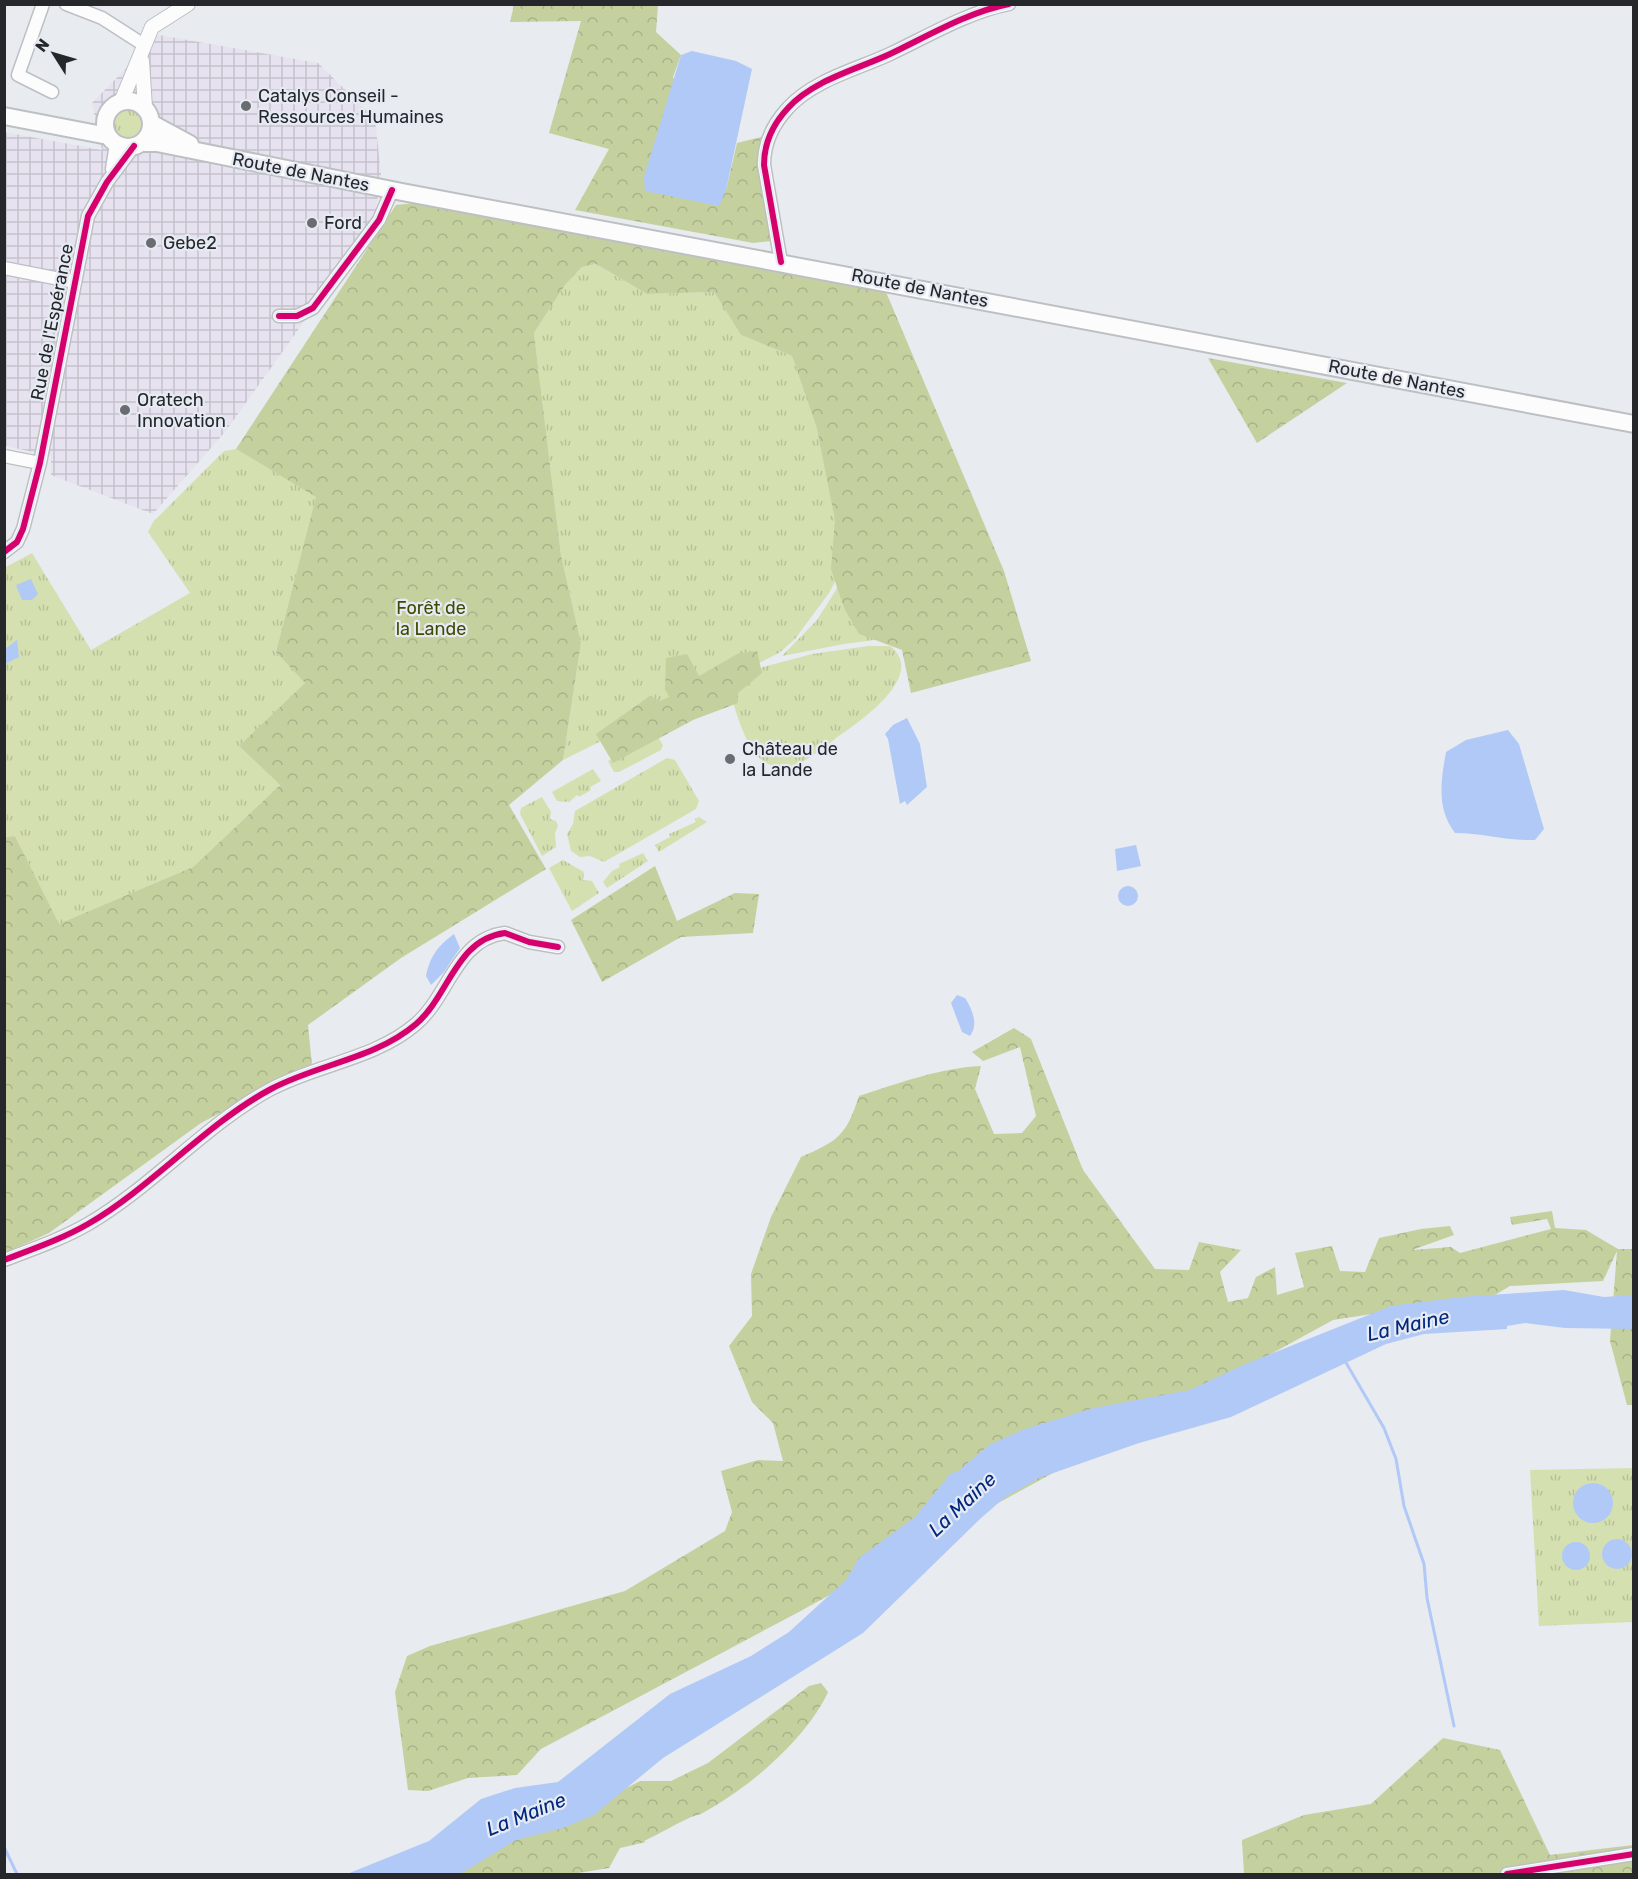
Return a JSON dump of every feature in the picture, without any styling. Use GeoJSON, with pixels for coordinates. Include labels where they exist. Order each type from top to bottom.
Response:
{"type":"FeatureCollection","features":[{"type":"Feature","properties":{"kind":"main road"},"geometry":{"type":"LineString","coordinates":[[4,116],[64,127],[112,140],[138,145],[150,131],[148,116],[134,102],[121,102],[109,111],[106,118],[112,140]]}},
{"type":"Feature","properties":{"kind":"main road","name":"Route de Nantes"},"geometry":{"type":"LineString","coordinates":[[148,116],[206,153]]}},
{"type":"Feature","properties":{"kind":"main road"},"geometry":{"type":"LineString","coordinates":[[64,127],[106,118]]}},
{"type":"Feature","properties":{"kind":"main road","name":"Route de Nantes"},"geometry":{"type":"LineString","coordinates":[[138,145],[157,143],[392,190],[1634,424]]}},
{"type":"Feature","properties":{"kind":"street"},"geometry":{"type":"LineString","coordinates":[[43,4],[18,75],[52,92]]}},
{"type":"Feature","properties":{"kind":"street"},"geometry":{"type":"LineString","coordinates":[[66,4],[102,18],[143,49],[148,116]]}},
{"type":"Feature","properties":{"kind":"street"},"geometry":{"type":"LineString","coordinates":[[121,102],[152,27],[188,4]]}},
{"type":"Feature","properties":{"kind":"street"},"geometry":{"type":"LineString","coordinates":[[781,262],[764,165],[764,149],[769,137],[789,107],[809,91],[837,77],[982,12],[1009,4]]}},
{"type":"Feature","properties":{"kind":"street","name":"Rue de l'Espérance"},"geometry":{"type":"LineString","coordinates":[[4,552],[16,542],[23,529],[39,468],[88,216],[114,165],[112,140]]}},
{"type":"Feature","properties":{"kind":"street","name":"Rue de l'Espérance"},"geometry":{"type":"LineString","coordinates":[[107,182],[138,145]]}},
{"type":"Feature","properties":{"kind":"street"},"geometry":{"type":"LineString","coordinates":[[279,316],[297,316],[314,308],[379,220],[392,190]]}},
{"type":"Feature","properties":{"kind":"street"},"geometry":{"type":"LineString","coordinates":[[4,268],[75,282]]}},
{"type":"Feature","properties":{"kind":"street"},"geometry":{"type":"LineString","coordinates":[[4,456],[39,468]]}},
{"type":"Feature","properties":{"kind":"street"},"geometry":{"type":"LineString","coordinates":[[4,1260],[89,1223],[273,1088],[373,1049],[406,1032],[430,1009],[467,952],[483,940],[505,933],[540,945],[558,947]]}},
{"type":"Feature","properties":{"kind":"street"},"geometry":{"type":"LineString","coordinates":[[1507,1875],[1634,1854]]}},
{"type":"Feature","properties":{"kind":"shaded area"},"geometry":{"type":"Polygon","coordinates":[[[159,35],[318,63],[375,119],[381,174],[375,215],[321,298],[225,432],[153,514],[51,475],[51,456],[5,446],[4,132],[102,150],[92,103],[159,35]]]}},
{"type":"Feature","properties":{"kind":"green space"},"geometry":{"type":"Polygon","coordinates":[[[514,5],[658,5],[656,32],[681,55],[673,77],[726,190],[737,143],[765,136],[761,176],[772,241],[753,243],[575,210],[609,149],[549,133],[581,21],[510,22],[514,5]]]}},
{"type":"Feature","properties":{"kind":"green space"},"geometry":{"type":"Polygon","coordinates":[[[128,108],[139,113],[144,124],[139,135],[128,140],[117,135],[112,124],[117,113],[128,108]]]}},
{"type":"Feature","properties":{"kind":"green space","name":"Forêt de la Lande"},"geometry":{"type":"Polygon","coordinates":[[[415,203],[786,263],[886,292],[1004,571],[1031,661],[911,693],[902,650],[859,634],[844,608],[831,569],[835,520],[817,429],[792,356],[741,335],[714,292],[647,294],[596,264],[582,267],[565,285],[534,333],[561,555],[581,643],[563,760],[509,805],[546,869],[401,958],[308,1025],[312,1065],[201,1123],[49,1233],[5,1253],[5,837],[15,836],[59,924],[193,867],[280,785],[239,746],[305,683],[276,652],[316,497],[236,449],[396,205],[415,203]]]}},
{"type":"Feature","properties":{"kind":"green space"},"geometry":{"type":"Polygon","coordinates":[[[596,264],[647,294],[714,292],[741,335],[792,356],[817,429],[844,490],[838,576],[829,593],[795,639],[779,653],[563,760],[581,643],[561,555],[534,333],[565,285],[582,267],[596,264]]]}},
{"type":"Feature","properties":{"kind":"green space"},"geometry":{"type":"Polygon","coordinates":[[[1208,358],[1347,383],[1257,443],[1208,358]]]}},
{"type":"Feature","properties":{"kind":"green space"},"geometry":{"type":"Polygon","coordinates":[[[236,449],[317,497],[276,652],[306,683],[239,746],[280,785],[193,867],[59,925],[15,836],[5,837],[4,568],[32,553],[91,650],[190,593],[148,532],[153,522],[224,451],[236,449]]]}},
{"type":"Feature","properties":{"kind":"green space"},"geometry":{"type":"Polygon","coordinates":[[[851,566],[882,639],[782,656],[817,620],[851,566]]]}},
{"type":"Feature","properties":{"kind":"green space"},"geometry":{"type":"Polygon","coordinates":[[[868,646],[890,646],[900,658],[901,671],[895,685],[885,698],[872,711],[811,757],[790,767],[782,768],[762,760],[747,740],[732,699],[746,677],[763,667],[812,654],[868,646]]]}},
{"type":"Feature","properties":{"kind":"green space"},"geometry":{"type":"Polygon","coordinates":[[[757,651],[762,673],[738,693],[738,703],[693,720],[613,763],[596,734],[650,696],[660,701],[669,697],[665,689],[666,658],[687,654],[699,676],[739,653],[757,651]]]}},
{"type":"Feature","properties":{"kind":"green space"},"geometry":{"type":"Polygon","coordinates":[[[657,735],[663,745],[661,750],[619,772],[614,772],[608,761],[657,735]]]}},
{"type":"Feature","properties":{"kind":"green space"},"geometry":{"type":"Polygon","coordinates":[[[667,758],[675,760],[699,801],[696,809],[604,862],[590,856],[580,857],[571,851],[567,834],[573,824],[575,811],[667,758]]]}},
{"type":"Feature","properties":{"kind":"green space"},"geometry":{"type":"Polygon","coordinates":[[[593,769],[601,781],[590,787],[591,790],[579,797],[577,795],[569,802],[557,801],[552,792],[593,769]]]}},
{"type":"Feature","properties":{"kind":"green space"},"geometry":{"type":"Polygon","coordinates":[[[542,797],[551,812],[550,819],[556,821],[558,826],[555,833],[556,847],[542,856],[520,814],[521,808],[542,797]]]}},
{"type":"Feature","properties":{"kind":"green space"},"geometry":{"type":"Polygon","coordinates":[[[699,817],[707,822],[659,852],[655,845],[670,837],[669,834],[696,822],[695,819],[699,817]]]}},
{"type":"Feature","properties":{"kind":"green space"},"geometry":{"type":"Polygon","coordinates":[[[643,853],[648,861],[607,888],[603,882],[612,871],[620,867],[619,864],[643,853]]]}},
{"type":"Feature","properties":{"kind":"green space"},"geometry":{"type":"Polygon","coordinates":[[[563,860],[584,872],[583,880],[592,881],[599,893],[572,911],[549,868],[563,860]]]}},
{"type":"Feature","properties":{"kind":"green space"},"geometry":{"type":"Polygon","coordinates":[[[655,866],[677,921],[735,893],[759,894],[753,933],[681,937],[602,982],[571,920],[655,866]]]}},
{"type":"Feature","properties":{"kind":"green space"},"geometry":{"type":"Polygon","coordinates":[[[1014,1028],[1031,1039],[1083,1170],[1155,1269],[1189,1270],[1199,1242],[1241,1250],[1220,1272],[1228,1302],[1248,1298],[1256,1277],[1275,1267],[1277,1295],[1304,1287],[1295,1253],[1332,1246],[1340,1271],[1365,1272],[1379,1238],[1421,1229],[1450,1226],[1454,1235],[1412,1250],[1451,1247],[1460,1253],[1551,1229],[1547,1219],[1512,1225],[1510,1217],[1552,1211],[1555,1228],[1586,1230],[1618,1249],[1633,1249],[1633,1405],[1627,1405],[1610,1341],[1617,1251],[1603,1281],[1510,1286],[1495,1295],[1333,1320],[795,1614],[541,1749],[517,1775],[468,1778],[428,1791],[408,1790],[395,1692],[407,1656],[430,1646],[625,1591],[725,1531],[732,1512],[721,1471],[758,1460],[783,1461],[773,1423],[752,1402],[729,1346],[752,1316],[751,1274],[771,1217],[801,1157],[839,1136],[850,1120],[859,1096],[920,1077],[965,1067],[981,1066],[975,1089],[994,1134],[1022,1133],[1036,1116],[1020,1047],[983,1061],[972,1052],[1014,1028]]]}},
{"type":"Feature","properties":{"kind":"green space"},"geometry":{"type":"Polygon","coordinates":[[[1633,1468],[1633,1622],[1539,1626],[1530,1470],[1633,1468]]]}},
{"type":"Feature","properties":{"kind":"green space"},"geometry":{"type":"Polygon","coordinates":[[[821,1683],[828,1692],[819,1709],[792,1744],[776,1760],[741,1789],[704,1812],[644,1841],[646,1842],[620,1848],[609,1868],[572,1874],[445,1874],[488,1851],[566,1819],[640,1781],[671,1781],[708,1763],[809,1686],[821,1683]]]}},
{"type":"Feature","properties":{"kind":"green space"},"geometry":{"type":"Polygon","coordinates":[[[1443,1738],[1500,1750],[1550,1855],[1633,1845],[1633,1874],[1244,1874],[1242,1840],[1304,1815],[1371,1804],[1443,1738]]]}},
{"type":"Feature","properties":{"kind":"water"},"geometry":{"type":"Polygon","coordinates":[[[692,51],[736,61],[752,69],[726,190],[719,206],[645,191],[644,177],[681,55],[692,51]]]}},
{"type":"Feature","properties":{"kind":"water"},"geometry":{"type":"Polygon","coordinates":[[[31,579],[38,594],[32,600],[22,600],[16,585],[31,579]]]}},
{"type":"Feature","properties":{"kind":"water"},"geometry":{"type":"Polygon","coordinates":[[[17,640],[19,657],[5,664],[5,649],[17,640]]]}},
{"type":"Feature","properties":{"kind":"water"},"geometry":{"type":"Polygon","coordinates":[[[907,718],[920,744],[927,787],[907,805],[905,801],[900,804],[888,739],[885,734],[893,725],[907,718]]]}},
{"type":"Feature","properties":{"kind":"water"},"geometry":{"type":"Polygon","coordinates":[[[1508,730],[1519,744],[1544,829],[1535,840],[1455,833],[1442,804],[1446,752],[1466,740],[1508,730]]]}},
{"type":"Feature","properties":{"kind":"water"},"geometry":{"type":"Polygon","coordinates":[[[1136,845],[1141,866],[1117,871],[1115,849],[1136,845]]]}},
{"type":"Feature","properties":{"kind":"water"},"geometry":{"type":"Polygon","coordinates":[[[1124,886],[1132,886],[1138,892],[1138,900],[1132,906],[1124,906],[1118,900],[1118,892],[1124,886]]]}},
{"type":"Feature","properties":{"kind":"water"},"geometry":{"type":"Polygon","coordinates":[[[454,934],[460,948],[444,972],[431,985],[426,976],[432,957],[439,947],[454,934]]]}},
{"type":"Feature","properties":{"kind":"water"},"geometry":{"type":"Polygon","coordinates":[[[957,995],[965,998],[972,1012],[974,1027],[970,1036],[962,1032],[951,1003],[957,995]]]}},
{"type":"Feature","properties":{"kind":"water","name":"La Maine"},"geometry":{"type":"Polygon","coordinates":[[[1564,1290],[1604,1297],[1633,1295],[1633,1329],[1565,1328],[1525,1323],[1507,1326],[1507,1329],[1424,1334],[1386,1344],[1231,1417],[1139,1443],[1039,1478],[1004,1498],[980,1519],[863,1633],[663,1758],[594,1815],[563,1828],[516,1840],[460,1874],[347,1874],[429,1841],[481,1799],[515,1788],[558,1782],[670,1694],[751,1656],[789,1632],[846,1580],[859,1558],[915,1517],[951,1473],[957,1472],[989,1445],[1025,1429],[1094,1408],[1190,1390],[1243,1365],[1391,1306],[1461,1297],[1564,1290]]]}},
{"type":"Feature","properties":{"kind":"water"},"geometry":{"type":"Polygon","coordinates":[[[1593,1483],[1607,1489],[1613,1503],[1607,1517],[1593,1523],[1579,1517],[1573,1503],[1579,1489],[1593,1483]]]}},
{"type":"Feature","properties":{"kind":"water"},"geometry":{"type":"Polygon","coordinates":[[[1617,1539],[1628,1543],[1632,1554],[1628,1565],[1617,1569],[1606,1565],[1602,1554],[1606,1543],[1617,1539]]]}},
{"type":"Feature","properties":{"kind":"water"},"geometry":{"type":"Polygon","coordinates":[[[1576,1542],[1586,1546],[1590,1556],[1586,1566],[1576,1570],[1566,1566],[1562,1556],[1566,1546],[1576,1542]]]}},
{"type":"Feature","properties":{"kind":"waterway"},"geometry":{"type":"LineString","coordinates":[[1345,1361],[1384,1428],[1396,1459],[1404,1506],[1424,1564],[1427,1598],[1454,1726]]}},
{"type":"Feature","properties":{"kind":"waterway"},"geometry":{"type":"LineString","coordinates":[[4,1847],[17,1874]]}},
{"type":"Feature","properties":{"kind":"cycle path"},"geometry":{"type":"LineString","coordinates":[[781,262],[764,165],[770,134],[788,108],[798,98],[836,76],[890,54],[963,19],[1009,4]]}},
{"type":"Feature","properties":{"kind":"cycle path"},"geometry":{"type":"LineString","coordinates":[[4,552],[17,542],[23,529],[40,463],[88,216],[107,182],[134,146]]}},
{"type":"Feature","properties":{"kind":"cycle path"},"geometry":{"type":"LineString","coordinates":[[279,316],[297,316],[313,308],[379,220],[392,190]]}},
{"type":"Feature","properties":{"kind":"cycle path"},"geometry":{"type":"LineString","coordinates":[[4,1260],[47,1244],[88,1224],[112,1209],[224,1119],[271,1089],[289,1080],[364,1053],[400,1036],[427,1012],[464,957],[488,937],[505,933],[529,942],[558,947]]}},
{"type":"Feature","properties":{"kind":"cycle path"},"geometry":{"type":"LineString","coordinates":[[1507,1874],[1634,1854]]}},
{"type":"Feature","properties":{"kind":"place","name":"Catalys Conseil - Ressources Humaines"},"geometry":{"type":"Point","coordinates":[246,106]}},
{"type":"Feature","properties":{"kind":"place","name":"Ford"},"geometry":{"type":"Point","coordinates":[312,223]}},
{"type":"Feature","properties":{"kind":"place","name":"Gebe2"},"geometry":{"type":"Point","coordinates":[151,243]}},
{"type":"Feature","properties":{"kind":"place","name":"Oratech Innovation"},"geometry":{"type":"Point","coordinates":[125,410]}},
{"type":"Feature","properties":{"kind":"place","name":"Château de la Lande"},"geometry":{"type":"Point","coordinates":[730,759]}}]}
